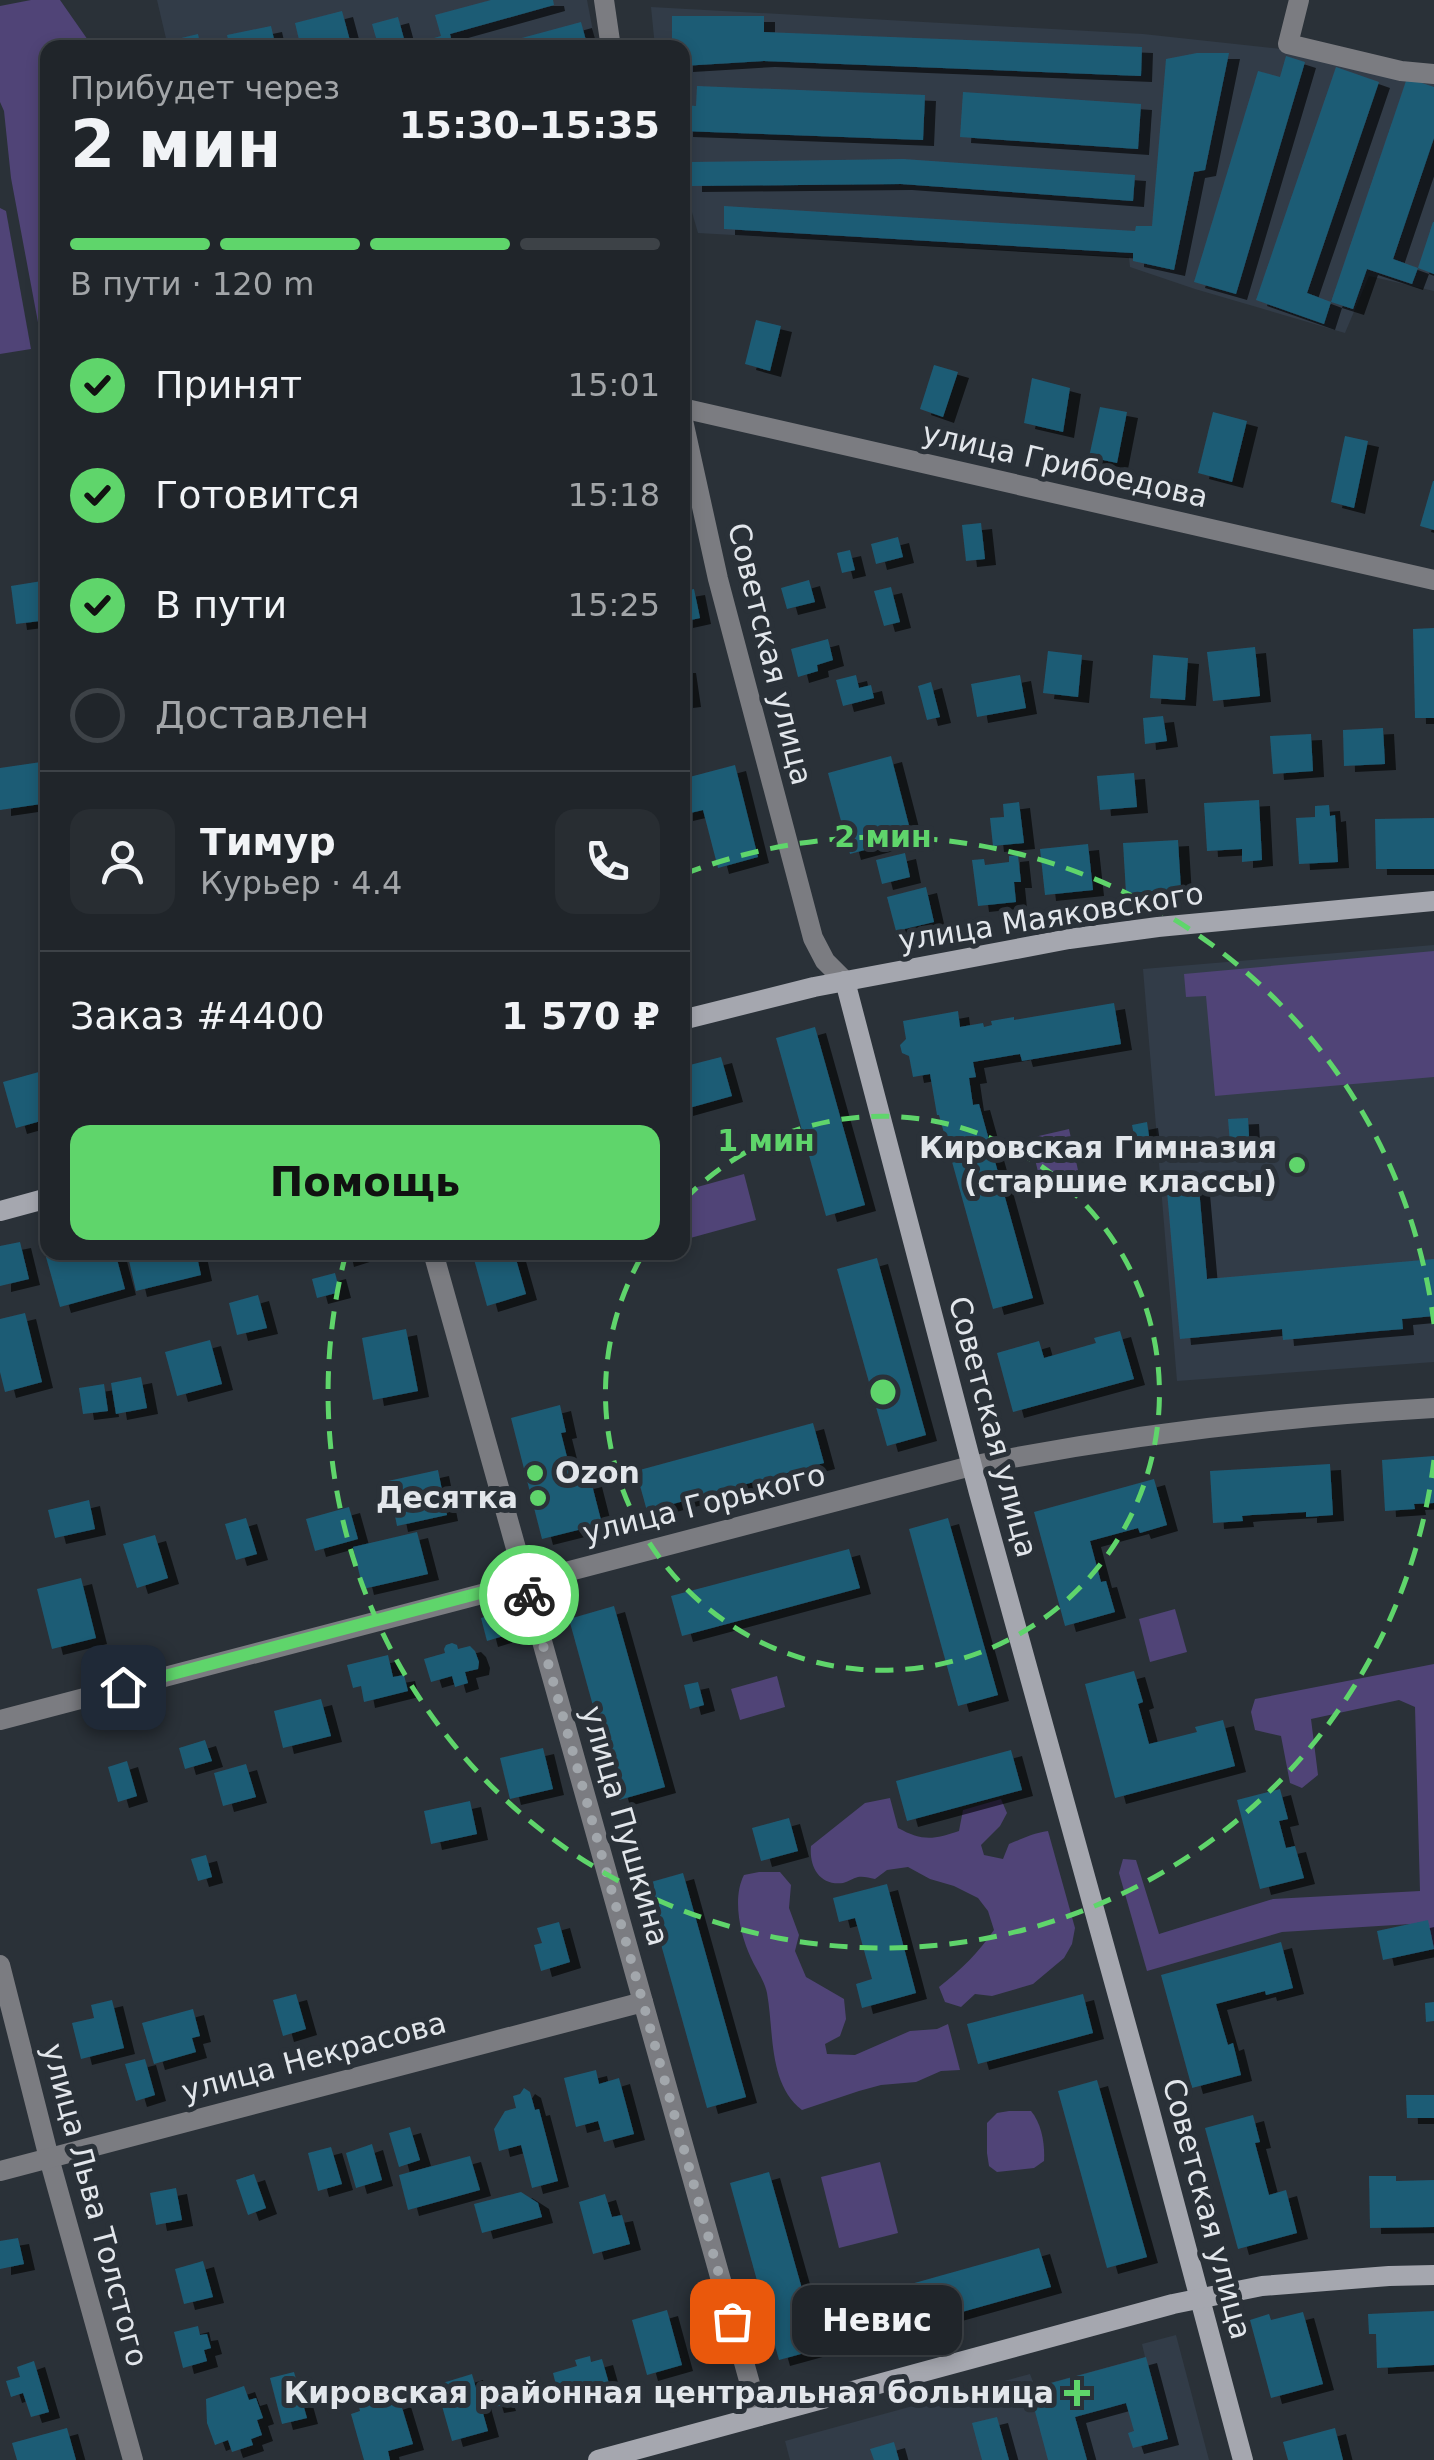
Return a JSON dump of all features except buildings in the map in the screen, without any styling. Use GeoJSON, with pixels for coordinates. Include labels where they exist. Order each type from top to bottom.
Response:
{"type":"FeatureCollection","features":[{"type":"Feature","properties":{"kind":"street"},"geometry":{"type":"LineString","coordinates":[[604,0],[610,40]]}},
{"type":"Feature","properties":{"kind":"street"},"geometry":{"type":"LineString","coordinates":[[1299,0],[1288,44],[1401,71],[1434,74]]}},
{"type":"Feature","properties":{"kind":"street","name":"улица Грибоедова"},"geometry":{"type":"LineString","coordinates":[[690,414],[1434,580]]}},
{"type":"Feature","properties":{"kind":"street","name":"Советская улица"},"geometry":{"type":"LineString","coordinates":[[690,449],[718,579],[812,938],[825,961],[845,981],[972,1466],[1150,2108],[1242,2460]]}},
{"type":"Feature","properties":{"kind":"street","name":"улица Маяковского"},"geometry":{"type":"LineString","coordinates":[[690,1018],[845,981],[1069,938],[1434,902]]}},
{"type":"Feature","properties":{"kind":"street"},"geometry":{"type":"LineString","coordinates":[[0,1211],[40,1200]]}},
{"type":"Feature","properties":{"kind":"street","name":"улица Пушкина"},"geometry":{"type":"LineString","coordinates":[[436,1260],[759,2416]]}},
{"type":"Feature","properties":{"kind":"street","name":"улица Горького"},"geometry":{"type":"LineString","coordinates":[[0,1720],[972,1466],[1170,1432],[1434,1408]]}},
{"type":"Feature","properties":{"kind":"street","name":"улица Льва Толстого"},"geometry":{"type":"LineString","coordinates":[[0,1965],[133,2460]]}},
{"type":"Feature","properties":{"kind":"street","name":"улица Некрасова"},"geometry":{"type":"LineString","coordinates":[[0,2171],[643,2002]]}},
{"type":"Feature","properties":{"kind":"street"},"geometry":{"type":"LineString","coordinates":[[598,2460],[1199,2299],[1262,2286],[1434,2275]]}},
{"type":"Feature","properties":{"kind":"shaded area"},"geometry":{"type":"Polygon","coordinates":[[[60,0],[88,40],[40,40],[40,333],[0,102],[0,6],[60,0]]]}},
{"type":"Feature","properties":{"kind":"shaded area"},"geometry":{"type":"Polygon","coordinates":[[[157,0],[587,0],[595,40],[166,40],[157,0]]]}},
{"type":"Feature","properties":{"kind":"shaded area"},"geometry":{"type":"Polygon","coordinates":[[[651,7],[1143,34],[1282,49],[1434,79],[1434,291],[1369,276],[1345,333],[1130,267],[1129,257],[698,233],[690,205],[690,40],[654,40],[651,7]]]}},
{"type":"Feature","properties":{"kind":"shaded area"},"geometry":{"type":"Polygon","coordinates":[[[0,208],[6,211],[31,349],[0,354],[0,208]]]}},
{"type":"Feature","properties":{"kind":"shaded area","name":"Кировская Гимназия (старшие классы)"},"geometry":{"type":"Polygon","coordinates":[[[1434,945],[1434,1362],[1177,1381],[1143,969],[1434,945]]]}},
{"type":"Feature","properties":{"kind":"shaded area"},"geometry":{"type":"Polygon","coordinates":[[[1434,951],[1434,1077],[1215,1096],[1206,996],[1186,997],[1184,974],[1434,951]]]}},
{"type":"Feature","properties":{"kind":"shaded area"},"geometry":{"type":"Polygon","coordinates":[[[1069,1129],[1081,1184],[1043,1193],[1030,1138],[1069,1129]]]}},
{"type":"Feature","properties":{"kind":"shaded area"},"geometry":{"type":"Polygon","coordinates":[[[744,1174],[756,1220],[690,1238],[690,1189],[744,1174]]]}},
{"type":"Feature","properties":{"kind":"shaded area"},"geometry":{"type":"Polygon","coordinates":[[[1175,1609],[1187,1652],[1150,1662],[1139,1619],[1175,1609]]]}},
{"type":"Feature","properties":{"kind":"shaded area"},"geometry":{"type":"Polygon","coordinates":[[[1434,1664],[1434,1948],[1416,1941],[1411,1924],[1282,1932],[1147,1971],[1119,1873],[1123,1859],[1136,1860],[1159,1934],[1273,1899],[1420,1891],[1415,1707],[1399,1700],[1311,1719],[1318,1775],[1302,1788],[1290,1783],[1281,1736],[1255,1730],[1251,1712],[1255,1699],[1434,1664]]]}},
{"type":"Feature","properties":{"kind":"shaded area"},"geometry":{"type":"Polygon","coordinates":[[[777,1676],[785,1707],[740,1720],[731,1689],[777,1676]]]}},
{"type":"Feature","properties":{"kind":"shaded area"},"geometry":{"type":"Polygon","coordinates":[[[890,1798],[898,1828],[928,1838],[959,1831],[963,1810],[1001,1799],[1007,1813],[981,1845],[984,1855],[1003,1859],[1009,1844],[1048,1831],[1075,1928],[1064,1958],[1033,1984],[992,1996],[975,1994],[961,2007],[945,2002],[939,1987],[994,1930],[988,1911],[978,1898],[908,1867],[887,1870],[875,1879],[860,1877],[835,1883],[822,1878],[812,1861],[811,1846],[865,1803],[890,1798]]]}},
{"type":"Feature","properties":{"kind":"shaded area"},"geometry":{"type":"Polygon","coordinates":[[[780,1872],[791,1885],[789,1908],[799,1935],[795,1951],[806,1977],[844,1999],[846,2019],[840,2036],[825,2044],[827,2054],[855,2055],[910,2031],[948,2024],[960,2070],[941,2071],[916,2082],[881,2085],[802,2110],[791,2099],[778,2072],[766,1989],[741,1928],[740,1884],[744,1875],[780,1872]]]}},
{"type":"Feature","properties":{"kind":"shaded area"},"geometry":{"type":"Polygon","coordinates":[[[1031,2111],[1038,2122],[1044,2161],[1034,2168],[997,2172],[989,2166],[987,2123],[997,2113],[1031,2111]]]}},
{"type":"Feature","properties":{"kind":"shaded area"},"geometry":{"type":"Polygon","coordinates":[[[880,2162],[898,2233],[839,2248],[821,2177],[880,2162]]]}},
{"type":"Feature","properties":{"kind":"shaded area","name":"Кировская районная центральная больница"},"geometry":{"type":"Polygon","coordinates":[[[1176,2335],[1209,2460],[790,2460],[785,2441],[1030,2374],[1035,2387],[1145,2357],[1142,2344],[1176,2335]]]}},
{"type":"Feature","properties":{"kind":"way so far"},"geometry":{"type":"LineString","coordinates":[[529,1595],[732,2321]]}},
{"type":"Feature","properties":{"kind":"place","name":"Кировская Гимназия (старшие классы)"},"geometry":{"type":"Point","coordinates":[1297,1165]}},
{"type":"Feature","properties":{"kind":"place","name":"Ozon"},"geometry":{"type":"Point","coordinates":[535,1473]}},
{"type":"Feature","properties":{"kind":"place","name":"Десятка"},"geometry":{"type":"Point","coordinates":[538,1498]}},
{"type":"Feature","properties":{"kind":"place","name":"Невис"},"geometry":{"type":"Point","coordinates":[732,2321]}},
{"type":"Feature","properties":{"kind":"place","name":"Кировская районная центральная больница"},"geometry":{"type":"Point","coordinates":[1077,2393]}},
{"type":"Feature","properties":{"kind":"route"},"geometry":{"type":"LineString","coordinates":[[123,1687],[525,1581],[529,1595]]}}]}
